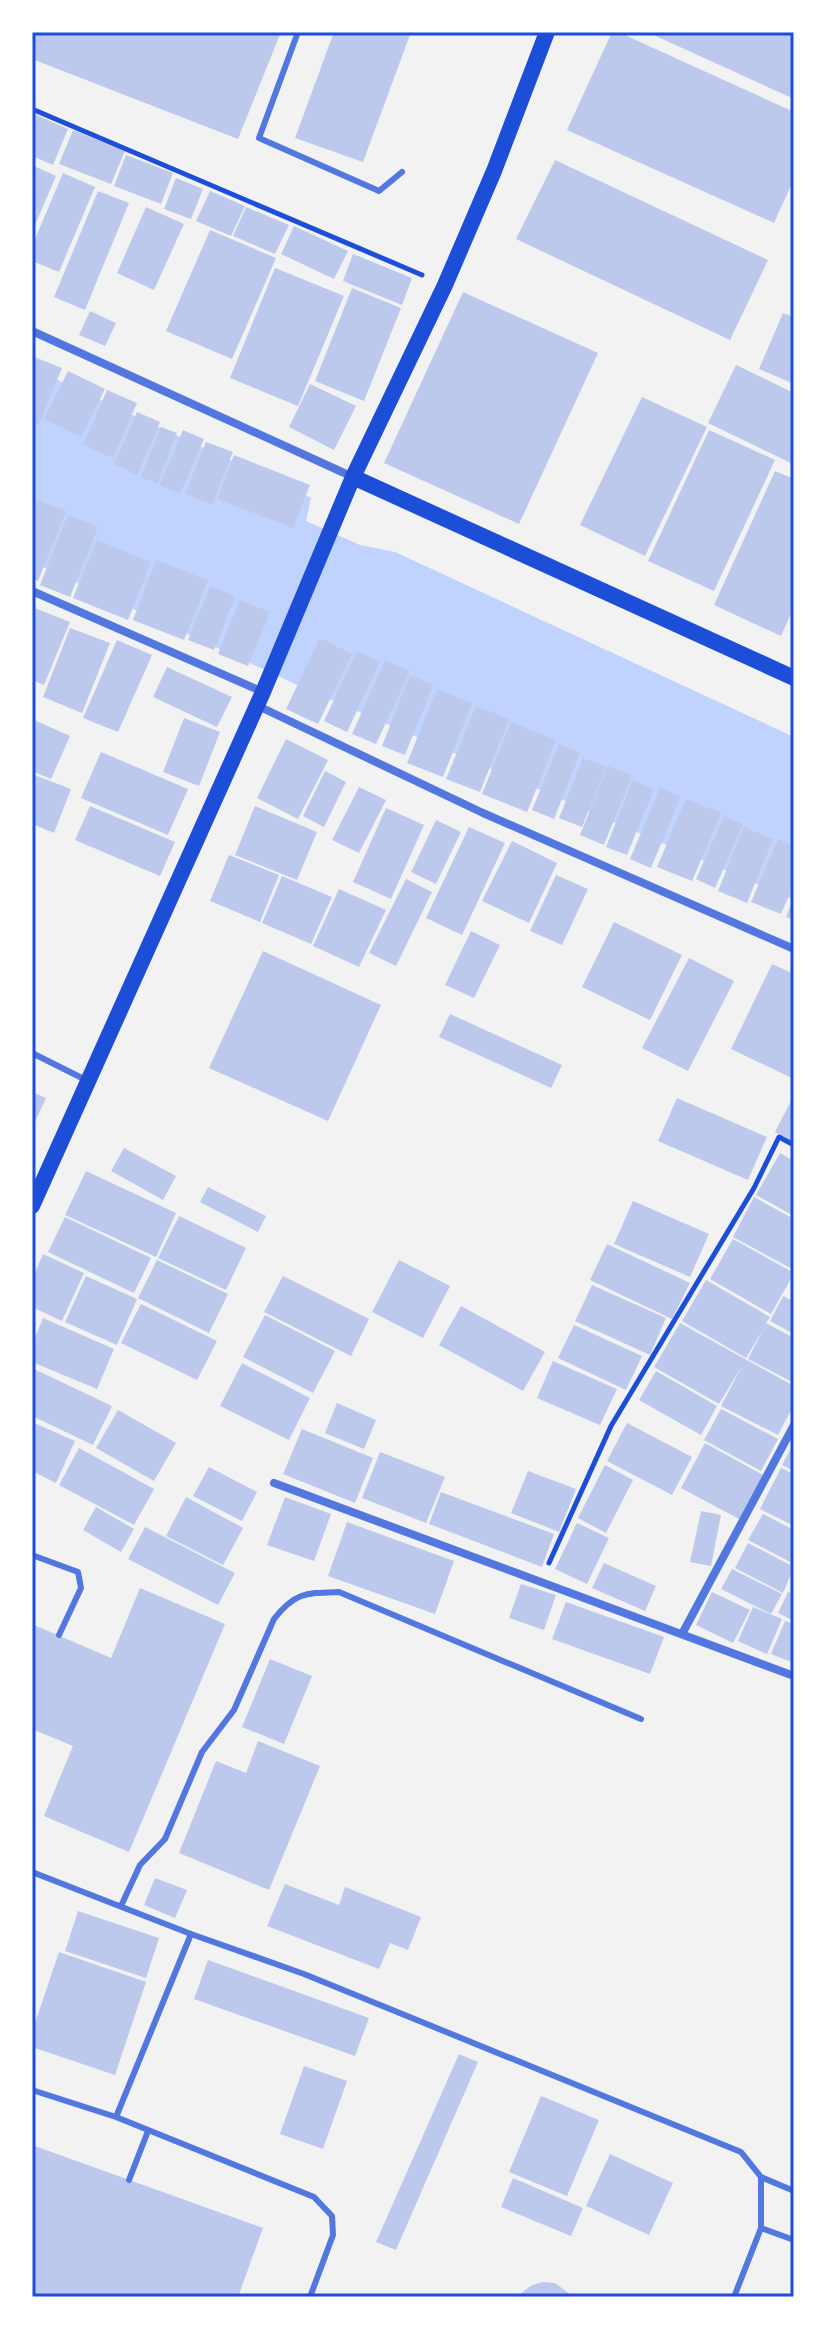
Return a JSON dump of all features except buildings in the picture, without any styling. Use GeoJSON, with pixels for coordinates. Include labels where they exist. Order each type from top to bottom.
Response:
{"type":"FeatureCollection","features":[{"type":"Feature","properties":{"kind":"main road"},"geometry":{"type":"LineString","coordinates":[[32,1206],[262,693],[353,477],[445,285],[494,171],[547,32]]}},
{"type":"Feature","properties":{"kind":"main road"},"geometry":{"type":"LineString","coordinates":[[353,477],[794,678]]}},
{"type":"Feature","properties":{"kind":"street"},"geometry":{"type":"LineString","coordinates":[[32,331],[353,477]]}},
{"type":"Feature","properties":{"kind":"street"},"geometry":{"type":"LineString","coordinates":[[32,591],[262,693],[483,813],[794,949]]}},
{"type":"Feature","properties":{"kind":"street"},"geometry":{"type":"LineString","coordinates":[[682,1634],[794,1425]]}},
{"type":"Feature","properties":{"kind":"street"},"geometry":{"type":"LineString","coordinates":[[274,1483],[794,1676]]}},
{"type":"Feature","properties":{"kind":"lane"},"geometry":{"type":"LineString","coordinates":[[298,32],[259,138],[379,191],[402,172]]}},
{"type":"Feature","properties":{"kind":"lane"},"geometry":{"type":"LineString","coordinates":[[32,1053],[87,1080]]}},
{"type":"Feature","properties":{"kind":"lane"},"geometry":{"type":"LineString","coordinates":[[32,1555],[78,1572],[81,1588],[59,1635]]}},
{"type":"Feature","properties":{"kind":"lane"},"geometry":{"type":"LineString","coordinates":[[121,1906],[140,1865],[165,1839],[202,1752],[234,1710],[274,1619],[284,1606],[302,1593],[339,1592],[641,1719]]}},
{"type":"Feature","properties":{"kind":"lane"},"geometry":{"type":"LineString","coordinates":[[32,1872],[304,1974],[741,2152],[761,2177],[794,2191]]}},
{"type":"Feature","properties":{"kind":"lane"},"geometry":{"type":"LineString","coordinates":[[116,2117],[191,1934]]}},
{"type":"Feature","properties":{"kind":"lane"},"geometry":{"type":"LineString","coordinates":[[32,2090],[116,2117],[314,2197],[332,2216],[333,2235],[310,2297]]}},
{"type":"Feature","properties":{"kind":"lane"},"geometry":{"type":"LineString","coordinates":[[129,2180],[148,2131]]}},
{"type":"Feature","properties":{"kind":"lane"},"geometry":{"type":"LineString","coordinates":[[734,2297],[761,2228],[761,2177]]}},
{"type":"Feature","properties":{"kind":"lane"},"geometry":{"type":"LineString","coordinates":[[761,2228],[794,2240]]}},
{"type":"Feature","properties":{"kind":"path"},"geometry":{"type":"LineString","coordinates":[[32,109],[445,285]]}},
{"type":"Feature","properties":{"kind":"path"},"geometry":{"type":"LineString","coordinates":[[541,1582],[611,1426],[754,1188],[779,1137],[794,1145]]}},
{"type":"Feature","properties":{"kind":"water"},"geometry":{"type":"Polygon","coordinates":[[[32,368],[311,498],[306,521],[360,545],[395,552],[794,737],[794,900],[297,685],[32,562],[32,368]]]}}]}
